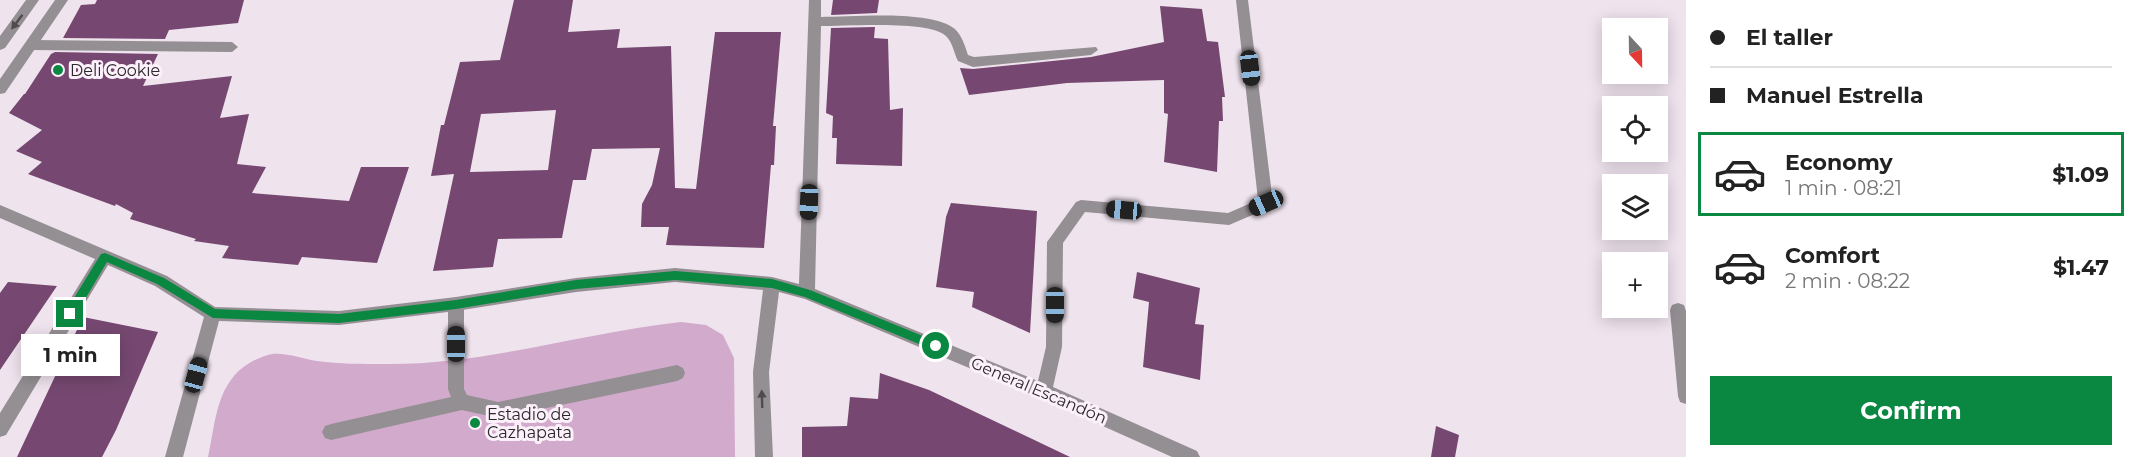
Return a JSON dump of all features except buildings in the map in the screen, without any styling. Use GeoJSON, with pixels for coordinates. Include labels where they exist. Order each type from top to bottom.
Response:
{"type":"FeatureCollection","features":[{"type":"Feature","properties":{"kind":"street"},"geometry":{"type":"LineString","coordinates":[[0,45],[33,0]]}},
{"type":"Feature","properties":{"kind":"street"},"geometry":{"type":"LineString","coordinates":[[0,89],[62,0]]}},
{"type":"Feature","properties":{"kind":"street"},"geometry":{"type":"LineString","coordinates":[[807,293],[815,0]]}},
{"type":"Feature","properties":{"kind":"street"},"geometry":{"type":"LineString","coordinates":[[1044,391],[1054,347],[1055,242],[1082,206],[1229,219],[1266,203],[1242,0]]}},
{"type":"Feature","properties":{"kind":"street"},"geometry":{"type":"LineString","coordinates":[[814,21],[927,23],[946,28],[955,36],[963,58],[973,62],[1091,50]]}},
{"type":"Feature","properties":{"kind":"street"},"geometry":{"type":"LineString","coordinates":[[31,45],[232,47]]}},
{"type":"Feature","properties":{"kind":"street"},"geometry":{"type":"LineString","coordinates":[[0,211],[160,281],[213,314],[174,457]]}},
{"type":"Feature","properties":{"kind":"street"},"geometry":{"type":"LineString","coordinates":[[0,429],[105,257]]}},
{"type":"Feature","properties":{"kind":"street","name":"General Escandón"},"geometry":{"type":"LineString","coordinates":[[213,314],[339,318],[456,304],[576,285],[675,275],[772,284],[807,293],[1044,391],[1191,457]]}},
{"type":"Feature","properties":{"kind":"street"},"geometry":{"type":"LineString","coordinates":[[764,457],[761,372],[772,284]]}},
{"type":"Feature","properties":{"kind":"street"},"geometry":{"type":"LineString","coordinates":[[456,304],[456,389],[462,402]]}},
{"type":"Feature","properties":{"kind":"street"},"geometry":{"type":"LineString","coordinates":[[1678,310],[1686,396]]}},
{"type":"Feature","properties":{"kind":"street"},"geometry":{"type":"LineString","coordinates":[[331,432],[462,402],[498,410],[677,373]]}},
{"type":"Feature","properties":{"kind":"shaded area","name":"Estadio de Cazhapata"},"geometry":{"type":"Polygon","coordinates":[[[681,322],[706,325],[723,335],[734,358],[735,457],[208,457],[216,416],[224,391],[239,370],[262,357],[283,354],[342,363],[422,363],[496,354],[681,322]]]}},
{"type":"Feature","properties":{"kind":"place","name":"Deli Cookie"},"geometry":{"type":"Point","coordinates":[58,70]}},
{"type":"Feature","properties":{"kind":"place","name":"Estadio de Cazhapata"},"geometry":{"type":"Point","coordinates":[475,423]}},
{"type":"Feature","properties":{"kind":"route"},"geometry":{"type":"LineString","coordinates":[[70,314],[105,257],[160,281],[213,314],[339,318],[456,304],[576,285],[675,275],[772,284],[807,293],[936,346]]}}]}
